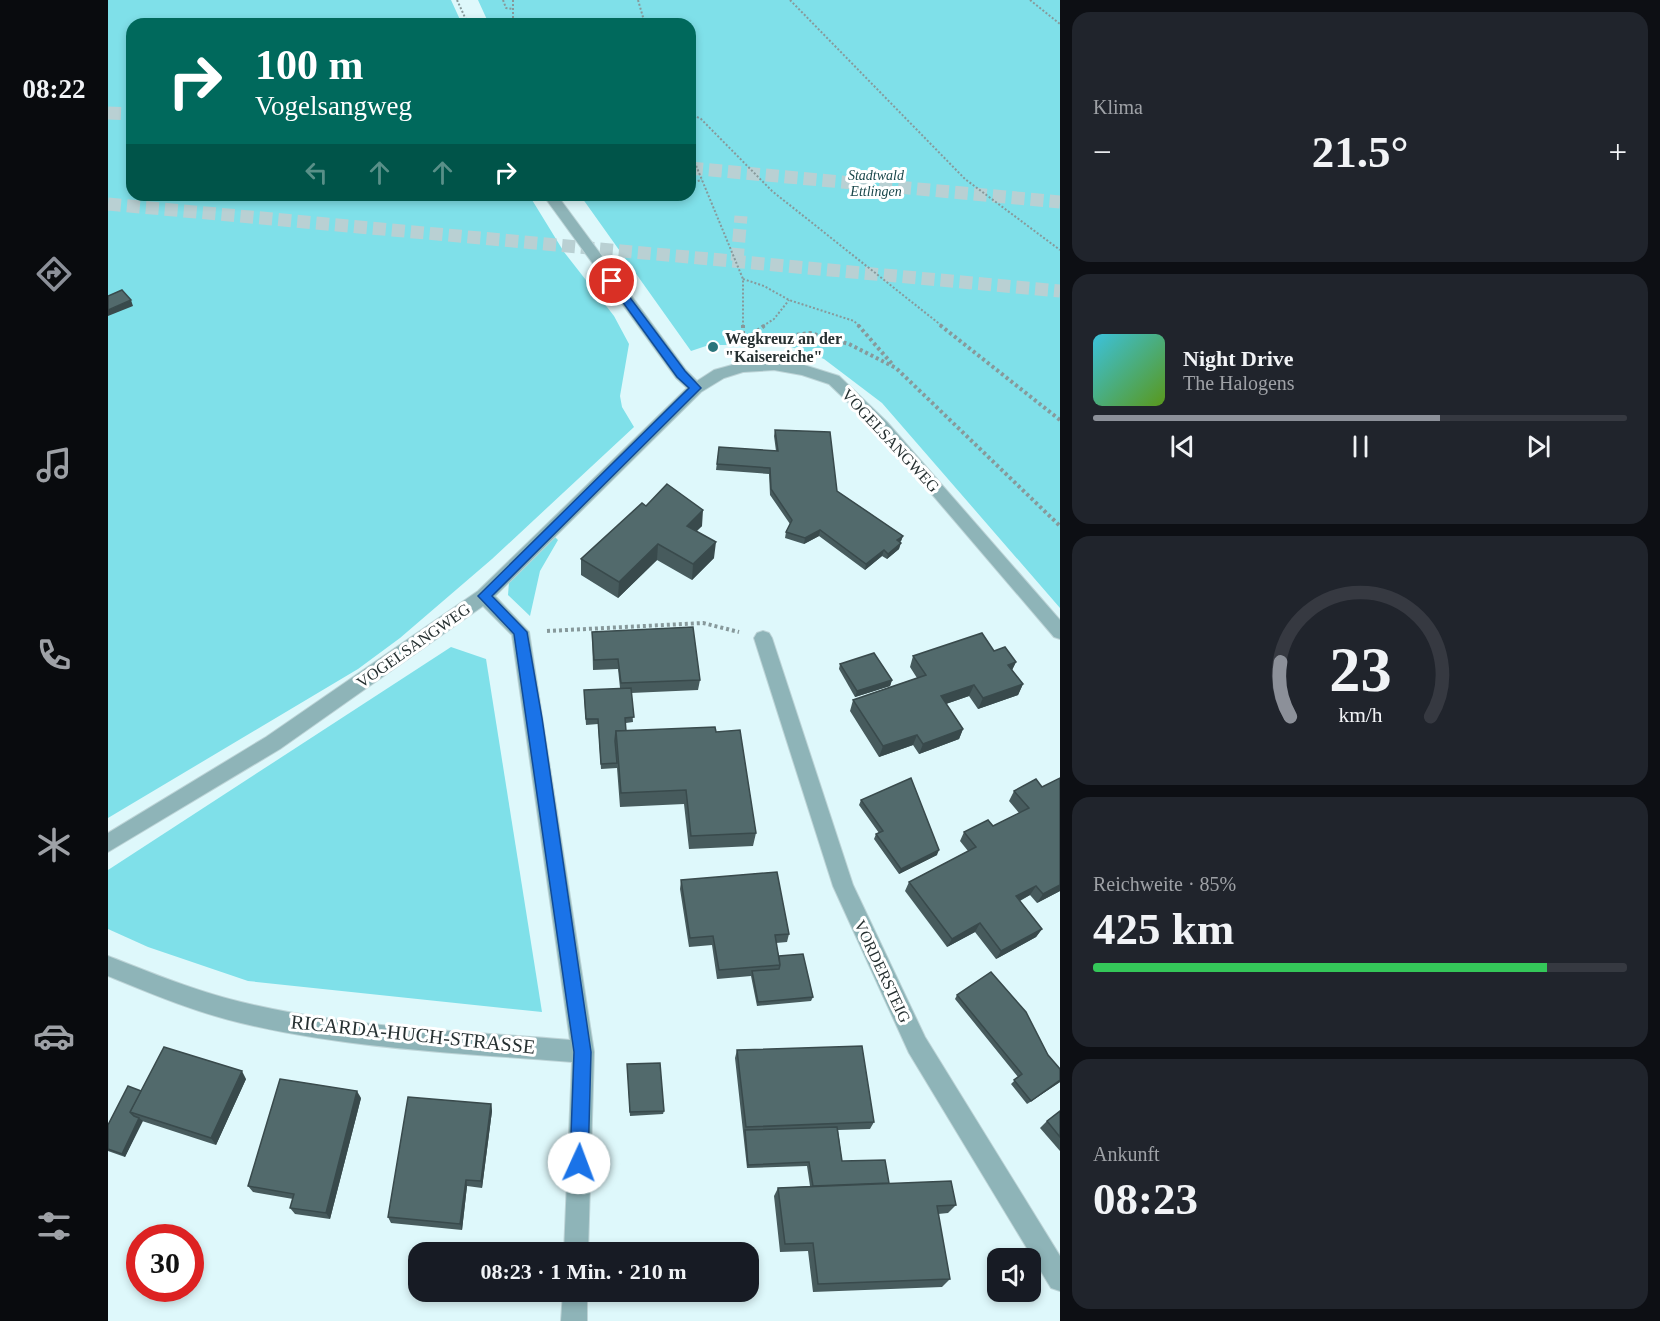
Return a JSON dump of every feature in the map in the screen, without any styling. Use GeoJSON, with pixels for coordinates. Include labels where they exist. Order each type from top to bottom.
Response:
{"type":"FeatureCollection","features":[{"type":"Feature","properties":{"kind":"street"},"geometry":{"type":"LineString","coordinates":[[554,201],[681,374],[696,388]]}},
{"type":"Feature","properties":{"kind":"street","name":"VOGELSANGWEG"},"geometry":{"type":"LineString","coordinates":[[108,843],[273,743],[484,596],[696,388],[719,374],[743,367],[774,365],[804,370],[834,380],[882,426],[1060,632]]}},
{"type":"Feature","properties":{"kind":"street"},"geometry":{"type":"LineString","coordinates":[[484,596],[520,632],[583,1052],[576,1242]]}},
{"type":"Feature","properties":{"kind":"street","name":"VORDERSTEIG"},"geometry":{"type":"LineString","coordinates":[[763,638],[843,886],[917,1045],[1060,1279]]}},
{"type":"Feature","properties":{"kind":"street","name":"RICARDA-HUCH-STRASSE"},"geometry":{"type":"LineString","coordinates":[[108,966],[241,1012],[338,1029],[583,1052]]}},
{"type":"Feature","properties":{"kind":"street"},"geometry":{"type":"LineString","coordinates":[[574,1321],[575,1302]]}},
{"type":"Feature","properties":{"kind":"path"},"geometry":{"type":"LineString","coordinates":[[457,0],[465,18]]}},
{"type":"Feature","properties":{"kind":"path"},"geometry":{"type":"LineString","coordinates":[[503,0],[506,8],[513,9]]}},
{"type":"Feature","properties":{"kind":"path"},"geometry":{"type":"LineString","coordinates":[[513,0],[513,18]]}},
{"type":"Feature","properties":{"kind":"path"},"geometry":{"type":"LineString","coordinates":[[638,0],[643,18]]}},
{"type":"Feature","properties":{"kind":"path"},"geometry":{"type":"LineString","coordinates":[[790,0],[965,179],[1060,250]]}},
{"type":"Feature","properties":{"kind":"path"},"geometry":{"type":"LineString","coordinates":[[1030,0],[1060,24]]}},
{"type":"Feature","properties":{"kind":"path"},"geometry":{"type":"LineString","coordinates":[[696,116],[701,118],[772,191],[1060,420]]}},
{"type":"Feature","properties":{"kind":"path"},"geometry":{"type":"LineString","coordinates":[[696,166],[742,279],[743,343],[774,319],[789,300]]}},
{"type":"Feature","properties":{"kind":"path"},"geometry":{"type":"LineString","coordinates":[[696,182],[702,180]]}},
{"type":"Feature","properties":{"kind":"path"},"geometry":{"type":"LineString","coordinates":[[742,279],[764,286],[789,300],[854,321],[896,368],[977,443],[1060,526]]}},
{"type":"Feature","properties":{"kind":"path"},"geometry":{"type":"LineString","coordinates":[[810,333],[849,344],[896,368]]}},
{"type":"Feature","properties":{"kind":"path"},"geometry":{"type":"LineString","coordinates":[[579,629],[703,623],[763,638]]}},
{"type":"Feature","properties":{"kind":"green space"},"geometry":{"type":"Polygon","coordinates":[[[108,0],[451,0],[459,18],[126,18],[126,201],[533,201],[564,252],[614,316],[629,344],[620,396],[622,407],[634,427],[492,559],[400,638],[358,669],[108,818],[108,0]]]}},
{"type":"Feature","properties":{"kind":"green space","name":"Stadtwald Ettlingen"},"geometry":{"type":"Polygon","coordinates":[[[478,0],[1060,0],[1060,608],[882,403],[824,359],[786,345],[709,345],[691,351],[584,201],[696,201],[696,18],[486,18],[478,0]]]}},
{"type":"Feature","properties":{"kind":"green space"},"geometry":{"type":"Polygon","coordinates":[[[555,537],[558,540],[540,571],[530,616],[508,595],[509,582],[555,537]]]}},
{"type":"Feature","properties":{"kind":"green space"},"geometry":{"type":"Polygon","coordinates":[[[451,647],[486,659],[542,1012],[248,981],[148,947],[108,929],[108,870],[451,647]]]}},
{"type":"Feature","properties":{"kind":"building"},"geometry":{"type":"Polygon","coordinates":[[[122,290],[131,300],[108,310],[108,296],[122,290]]]}},
{"type":"Feature","properties":{"kind":"building"},"geometry":{"type":"Polygon","coordinates":[[[775,430],[830,432],[837,491],[903,536],[897,540],[901,543],[888,554],[884,550],[866,564],[820,530],[805,538],[786,532],[792,520],[771,489],[770,468],[717,464],[719,447],[778,451],[775,430]]]}},
{"type":"Feature","properties":{"kind":"building"},"geometry":{"type":"Polygon","coordinates":[[[667,484],[703,510],[687,526],[716,542],[693,564],[658,544],[619,582],[581,559],[642,503],[646,506],[667,484]]]}},
{"type":"Feature","properties":{"kind":"building"},"geometry":{"type":"Polygon","coordinates":[[[693,627],[700,680],[621,683],[618,659],[594,660],[592,632],[693,627]]]}},
{"type":"Feature","properties":{"kind":"building"},"geometry":{"type":"Polygon","coordinates":[[[982,633],[994,651],[1005,647],[1016,662],[1008,665],[1023,684],[983,698],[974,685],[941,696],[963,729],[923,744],[917,735],[883,746],[853,700],[926,675],[913,656],[982,633]]]}},
{"type":"Feature","properties":{"kind":"building"},"geometry":{"type":"Polygon","coordinates":[[[874,653],[892,680],[857,691],[840,664],[874,653]]]}},
{"type":"Feature","properties":{"kind":"building"},"geometry":{"type":"Polygon","coordinates":[[[631,688],[634,717],[625,718],[626,731],[616,731],[617,763],[601,764],[598,719],[586,719],[584,690],[631,688]]]}},
{"type":"Feature","properties":{"kind":"building"},"geometry":{"type":"Polygon","coordinates":[[[715,727],[716,732],[740,730],[756,833],[691,836],[686,790],[621,793],[616,731],[715,727]]]}},
{"type":"Feature","properties":{"kind":"building"},"geometry":{"type":"Polygon","coordinates":[[[911,778],[939,850],[901,869],[876,834],[883,831],[861,800],[911,778]]]}},
{"type":"Feature","properties":{"kind":"building"},"geometry":{"type":"Polygon","coordinates":[[[1060,778],[1060,885],[1043,894],[1036,886],[1016,896],[1042,929],[1001,951],[980,923],[952,939],[909,882],[976,847],[964,832],[988,820],[993,826],[1029,808],[1014,791],[1036,779],[1042,787],[1060,778]]]}},
{"type":"Feature","properties":{"kind":"building"},"geometry":{"type":"Polygon","coordinates":[[[777,872],[789,934],[775,935],[780,965],[719,970],[713,936],[690,938],[681,880],[777,872]]]}},
{"type":"Feature","properties":{"kind":"building"},"geometry":{"type":"Polygon","coordinates":[[[803,954],[813,997],[758,1002],[752,971],[779,969],[779,956],[803,954]]]}},
{"type":"Feature","properties":{"kind":"building"},"geometry":{"type":"Polygon","coordinates":[[[991,972],[1026,1012],[1048,1055],[1060,1069],[1060,1080],[1031,1101],[1014,1080],[1022,1074],[957,995],[991,972]]]}},
{"type":"Feature","properties":{"kind":"building"},"geometry":{"type":"Polygon","coordinates":[[[862,1046],[874,1122],[746,1127],[737,1050],[862,1046]]]}},
{"type":"Feature","properties":{"kind":"building"},"geometry":{"type":"Polygon","coordinates":[[[164,1047],[242,1071],[211,1138],[130,1112],[164,1047]]]}},
{"type":"Feature","properties":{"kind":"building"},"geometry":{"type":"Polygon","coordinates":[[[660,1063],[664,1111],[630,1112],[627,1064],[660,1063]]]}},
{"type":"Feature","properties":{"kind":"building"},"geometry":{"type":"Polygon","coordinates":[[[280,1079],[357,1091],[326,1213],[290,1208],[294,1194],[248,1186],[280,1079]]]}},
{"type":"Feature","properties":{"kind":"building"},"geometry":{"type":"Polygon","coordinates":[[[128,1086],[141,1091],[130,1112],[139,1118],[122,1154],[108,1149],[108,1125],[128,1086]]]}},
{"type":"Feature","properties":{"kind":"building"},"geometry":{"type":"Polygon","coordinates":[[[408,1097],[491,1104],[481,1181],[466,1180],[460,1224],[388,1217],[408,1097]]]}},
{"type":"Feature","properties":{"kind":"building"},"geometry":{"type":"Polygon","coordinates":[[[1060,1111],[1060,1137],[1047,1121],[1060,1111]]]}},
{"type":"Feature","properties":{"kind":"building"},"geometry":{"type":"Polygon","coordinates":[[[837,1127],[842,1161],[885,1160],[889,1183],[813,1186],[809,1162],[748,1165],[745,1130],[837,1127]]]}},
{"type":"Feature","properties":{"kind":"building"},"geometry":{"type":"Polygon","coordinates":[[[951,1181],[956,1205],[937,1206],[950,1279],[818,1284],[813,1243],[785,1244],[778,1188],[951,1181]]]}},
{"type":"Feature","properties":{"kind":"tunnel"},"geometry":{"type":"LineString","coordinates":[[108,113],[126,114]]}},
{"type":"Feature","properties":{"kind":"tunnel"},"geometry":{"type":"LineString","coordinates":[[696,169],[1060,202]]}},
{"type":"Feature","properties":{"kind":"tunnel"},"geometry":{"type":"LineString","coordinates":[[108,204],[1060,291]]}},
{"type":"Feature","properties":{"kind":"tunnel"},"geometry":{"type":"LineString","coordinates":[[737,261],[741,216]]}},
{"type":"Feature","properties":{"kind":"place","name":"Wegkreuz an der \"Kaisereiche\""},"geometry":{"type":"Point","coordinates":[713,347]}},
{"type":"Feature","properties":{"kind":"route"},"geometry":{"type":"LineString","coordinates":[[579,1163],[583,1052],[535,718],[520,632],[484,596],[696,388],[681,374],[612,281]]}}]}
